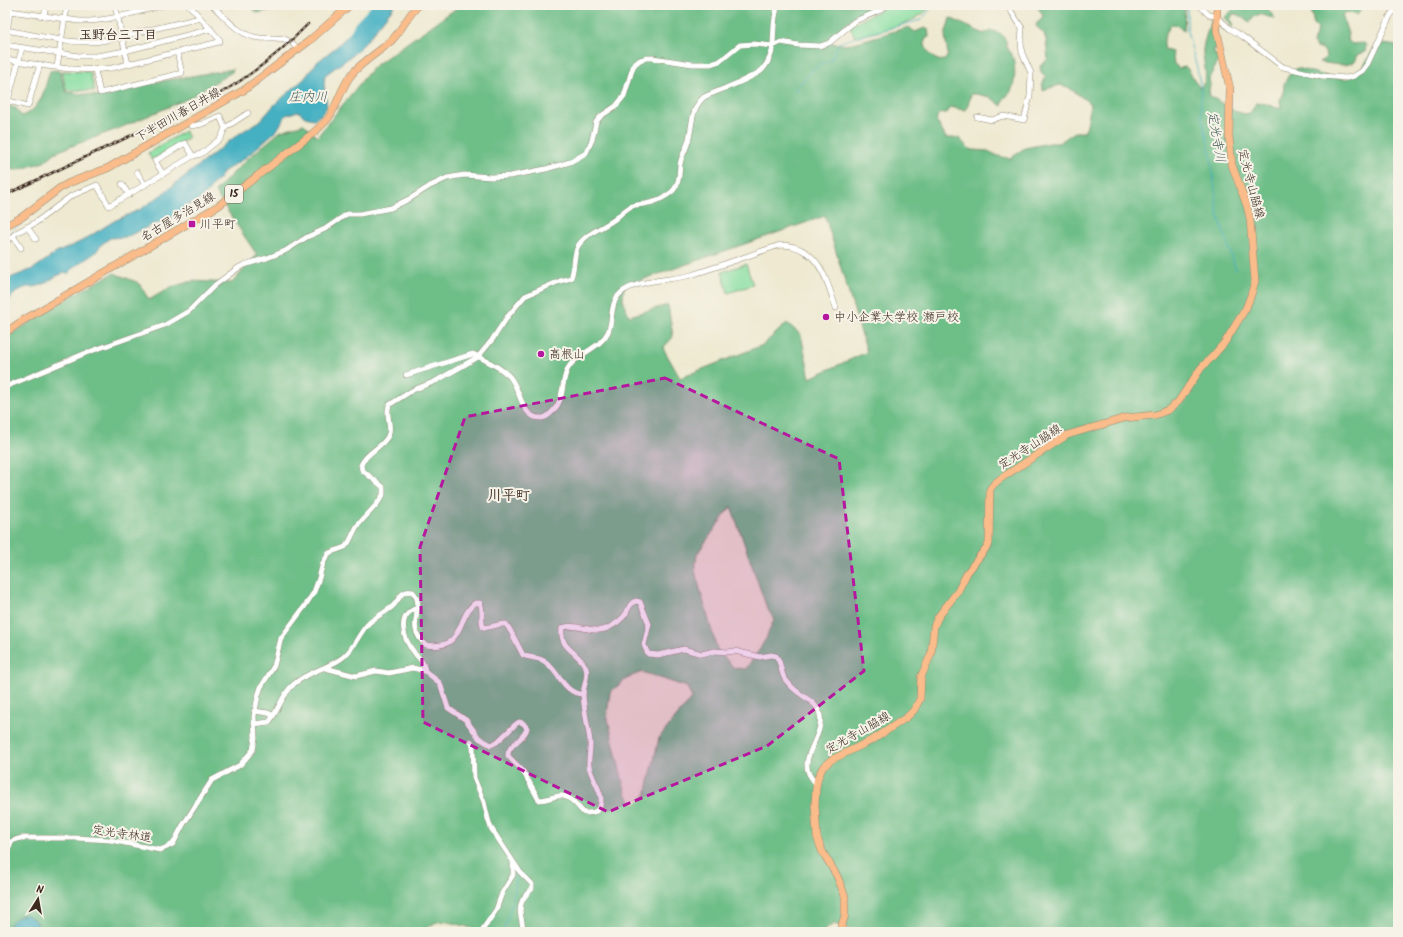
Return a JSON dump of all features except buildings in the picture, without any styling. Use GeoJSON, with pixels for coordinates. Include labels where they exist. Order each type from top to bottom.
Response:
{"type":"FeatureCollection","features":[{"type":"Feature","properties":{"kind":"main road","name":"下半田川春日井線"},"geometry":{"type":"LineString","coordinates":[[5,226],[22,217],[60,188],[108,168],[244,90],[295,46],[350,5]]}},
{"type":"Feature","properties":{"kind":"main road","name":"名古屋多治見線"},"geometry":{"type":"LineString","coordinates":[[5,332],[218,206],[312,134],[330,116],[351,75],[398,34],[411,13],[419,5]]}},
{"type":"Feature","properties":{"kind":"main road","name":"定光寺山脇線"},"geometry":{"type":"LineString","coordinates":[[840,932],[845,915],[845,896],[837,876],[822,851],[818,837],[815,805],[816,784],[818,777],[823,767],[831,760],[874,739],[907,717],[914,710],[920,699],[921,677],[931,654],[934,626],[938,617],[958,591],[968,573],[989,544],[990,489],[994,484],[1067,435],[1125,418],[1155,416],[1168,410],[1178,402],[1201,368],[1225,342],[1246,308],[1255,281],[1250,219],[1247,206],[1232,166],[1228,136],[1230,89],[1217,31],[1217,5]]}},
{"type":"Feature","properties":{"kind":"street"},"geometry":{"type":"LineString","coordinates":[[44,16],[46,5]]}},
{"type":"Feature","properties":{"kind":"street"},"geometry":{"type":"LineString","coordinates":[[57,67],[67,5]]}},
{"type":"Feature","properties":{"kind":"street"},"geometry":{"type":"LineString","coordinates":[[114,5],[128,64]]}},
{"type":"Feature","properties":{"kind":"street"},"geometry":{"type":"LineString","coordinates":[[164,5],[117,17],[89,21],[44,16],[10,8],[6,31],[62,40],[91,42],[200,18]]}},
{"type":"Feature","properties":{"kind":"street"},"geometry":{"type":"LineString","coordinates":[[5,59],[75,70],[95,70],[128,64],[219,42],[220,40],[189,5]]}},
{"type":"Feature","properties":{"kind":"street"},"geometry":{"type":"LineString","coordinates":[[212,5],[243,33],[250,37],[281,37],[287,40]]}},
{"type":"Feature","properties":{"kind":"street"},"geometry":{"type":"LineString","coordinates":[[478,356],[492,340],[508,316],[526,296],[560,281],[571,278],[574,271],[578,247],[587,236],[615,219],[628,208],[640,204],[650,203],[674,190],[680,176],[682,155],[688,140],[694,110],[698,102],[704,97],[753,76],[763,69],[773,46],[773,25],[778,5]]}},
{"type":"Feature","properties":{"kind":"street"},"geometry":{"type":"LineString","coordinates":[[5,387],[86,352],[166,325],[189,311],[215,285],[238,268],[285,251],[307,237],[325,229],[347,214],[360,214],[391,208],[447,178],[464,175],[491,177],[510,176],[546,169],[570,162],[586,152],[592,140],[596,122],[601,116],[616,106],[624,96],[633,67],[640,60],[653,58],[692,64],[711,64],[720,61],[740,45],[754,44],[773,46],[781,42],[798,45],[820,46],[829,43],[855,21],[880,10],[887,5]]}},
{"type":"Feature","properties":{"kind":"street"},"geometry":{"type":"LineString","coordinates":[[977,117],[992,120],[1003,116],[1024,120],[1028,105],[1031,73],[1022,53],[1022,28],[1007,5]]}},
{"type":"Feature","properties":{"kind":"street"},"geometry":{"type":"LineString","coordinates":[[1199,5],[1209,15],[1216,16],[1230,29],[1242,36],[1283,67],[1322,76],[1347,78],[1362,71],[1368,63],[1385,26],[1398,5]]}},
{"type":"Feature","properties":{"kind":"street"},"geometry":{"type":"LineString","coordinates":[[5,45],[59,54],[92,56],[125,51],[211,29]]}},
{"type":"Feature","properties":{"kind":"street"},"geometry":{"type":"LineString","coordinates":[[22,48],[6,100],[28,106],[40,64]]}},
{"type":"Feature","properties":{"kind":"street"},"geometry":{"type":"LineString","coordinates":[[95,70],[100,93],[182,73],[177,52]]}},
{"type":"Feature","properties":{"kind":"street"},"geometry":{"type":"LineString","coordinates":[[5,243],[71,196],[97,185],[109,206],[193,156],[201,154],[221,138],[225,128],[248,113]]}},
{"type":"Feature","properties":{"kind":"street"},"geometry":{"type":"LineString","coordinates":[[189,122],[192,126],[220,116],[225,128]]}},
{"type":"Feature","properties":{"kind":"street"},"geometry":{"type":"LineString","coordinates":[[163,174],[155,161],[185,143],[193,156]]}},
{"type":"Feature","properties":{"kind":"street"},"geometry":{"type":"LineString","coordinates":[[137,172],[145,185]]}},
{"type":"Feature","properties":{"kind":"street"},"geometry":{"type":"LineString","coordinates":[[122,184],[129,195]]}},
{"type":"Feature","properties":{"kind":"street"},"geometry":{"type":"LineString","coordinates":[[27,227],[36,239]]}},
{"type":"Feature","properties":{"kind":"street"},"geometry":{"type":"LineString","coordinates":[[13,236],[21,248]]}},
{"type":"Feature","properties":{"kind":"street"},"geometry":{"type":"LineString","coordinates":[[406,375],[473,354],[500,368],[510,376],[529,414],[541,418],[547,417],[556,409],[561,400],[566,373],[571,364],[603,340],[608,332],[611,323],[612,309],[617,298],[625,289],[660,280],[690,275],[780,245],[792,246],[806,252],[815,260],[822,269],[836,308]]}},
{"type":"Feature","properties":{"kind":"street","name":"定光寺林道"},"geometry":{"type":"LineString","coordinates":[[5,857],[12,841],[21,838],[76,838],[110,840],[160,850],[173,844],[182,825],[212,780],[240,765],[253,750],[254,711],[261,687],[274,666],[281,638],[314,592],[323,563],[329,554],[345,547],[357,526],[383,495],[383,487],[362,470],[360,465],[362,460],[382,444],[389,435],[390,429],[387,416],[389,405],[413,390],[436,381],[478,356]]}},
{"type":"Feature","properties":{"kind":"street"},"geometry":{"type":"LineString","coordinates":[[254,724],[269,722],[285,694],[294,684],[311,673],[325,668],[344,658],[368,624],[393,606],[404,592],[408,591],[413,592],[416,595],[416,634],[426,645],[441,645],[454,637],[472,605],[475,602],[480,603],[482,608],[481,622],[483,627],[487,628],[500,623],[506,624],[523,654],[527,657],[543,660],[572,692],[583,694]]}},
{"type":"Feature","properties":{"kind":"street"},"geometry":{"type":"LineString","coordinates":[[325,668],[356,676],[376,671],[388,673],[413,668],[425,671],[440,683],[448,708],[466,720],[479,738],[491,745],[497,742],[516,724],[519,722],[523,723],[527,728],[526,733],[510,748],[508,756],[523,771],[539,800],[548,800],[560,796],[567,797],[584,813],[591,813],[598,810],[601,798],[590,771],[589,764],[590,739],[583,694],[587,675],[586,669],[580,659],[570,651],[564,643],[561,634],[562,628],[568,625],[597,630],[607,628],[621,620],[631,603],[636,601],[640,602],[649,624],[644,644],[648,654],[658,655],[684,649],[702,654],[714,651],[735,651],[760,657],[776,656],[780,661],[784,678],[798,692],[817,707],[820,715],[818,734],[808,755],[807,763],[809,775],[816,784]]}},
{"type":"Feature","properties":{"kind":"street"},"geometry":{"type":"LineString","coordinates":[[417,608],[407,614],[404,619],[404,636],[413,652],[423,663],[425,671]]}},
{"type":"Feature","properties":{"kind":"street"},"geometry":{"type":"LineString","coordinates":[[254,711],[272,715]]}},
{"type":"Feature","properties":{"kind":"street"},"geometry":{"type":"LineString","coordinates":[[471,741],[474,778],[484,802],[491,828],[513,863],[523,876],[531,882],[533,887],[525,895],[521,904],[520,916],[523,924],[520,932]]}},
{"type":"Feature","properties":{"kind":"street"},"geometry":{"type":"LineString","coordinates":[[480,932],[496,910],[502,893],[513,875],[513,863]]}},
{"type":"Feature","properties":{"kind":"highlighted area"},"geometry":{"type":"Polygon","coordinates":[[[665,378],[839,459],[864,671],[767,746],[608,812],[423,722],[420,547],[465,417],[665,378]]]}},
{"type":"Feature","properties":{"kind":"green space"},"geometry":{"type":"Polygon","coordinates":[[[247,5],[291,5],[258,13],[247,5]]]}},
{"type":"Feature","properties":{"kind":"green space"},"geometry":{"type":"Polygon","coordinates":[[[461,5],[883,5],[879,8],[852,18],[830,37],[831,43],[847,45],[909,27],[915,32],[925,28],[928,29],[929,37],[925,39],[926,48],[935,59],[945,60],[948,54],[945,36],[950,18],[984,34],[992,31],[1003,36],[1006,40],[1007,48],[1012,54],[1015,75],[1011,91],[1003,100],[1002,106],[990,97],[971,94],[967,109],[964,110],[950,107],[946,113],[939,114],[936,120],[946,138],[959,138],[968,148],[973,150],[988,151],[998,156],[1011,159],[1014,155],[1025,148],[1050,143],[1059,143],[1075,132],[1084,132],[1091,104],[1068,87],[1060,85],[1042,90],[1042,85],[1046,77],[1041,72],[1040,66],[1048,59],[1046,39],[1044,34],[1036,26],[1043,15],[1036,5],[1185,5],[1184,30],[1183,31],[1178,26],[1172,24],[1165,36],[1165,50],[1172,52],[1174,64],[1179,68],[1186,67],[1200,88],[1206,75],[1203,49],[1210,22],[1212,21],[1215,24],[1218,48],[1214,49],[1214,55],[1220,55],[1221,60],[1209,78],[1210,96],[1234,111],[1245,114],[1250,113],[1257,103],[1263,103],[1277,108],[1281,107],[1280,100],[1283,95],[1284,84],[1289,75],[1297,68],[1326,76],[1347,79],[1362,69],[1373,50],[1382,44],[1398,46],[1398,932],[850,932],[850,929],[834,924],[822,932],[481,932],[459,924],[441,921],[433,924],[424,932],[5,932],[5,338],[73,295],[114,273],[139,283],[149,300],[171,287],[193,281],[232,283],[257,255],[215,192],[245,161],[281,131],[304,124],[317,137],[373,67],[461,5]],[[825,216],[624,286],[623,300],[629,316],[668,305],[673,337],[663,348],[680,378],[763,345],[787,323],[801,335],[810,378],[867,352],[825,216]],[[731,506],[697,554],[695,571],[717,649],[734,668],[746,669],[766,639],[774,619],[767,608],[731,506]],[[642,672],[629,677],[610,692],[607,715],[626,794],[635,805],[646,795],[659,738],[692,698],[687,687],[642,672]]]}},
{"type":"Feature","properties":{"kind":"green space"},"geometry":{"type":"Polygon","coordinates":[[[889,5],[931,5],[925,12],[907,22],[885,30],[855,37],[850,27],[889,5]]]}},
{"type":"Feature","properties":{"kind":"green space"},"geometry":{"type":"Polygon","coordinates":[[[1233,5],[1269,5],[1268,10],[1275,19],[1260,14],[1254,17],[1250,22],[1237,14],[1233,14],[1230,20],[1233,24],[1232,27],[1225,17],[1233,9],[1233,5]]]}},
{"type":"Feature","properties":{"kind":"green space"},"geometry":{"type":"Polygon","coordinates":[[[1310,5],[1361,5],[1360,11],[1357,15],[1346,12],[1342,15],[1348,34],[1347,39],[1352,44],[1364,43],[1366,45],[1365,52],[1357,55],[1354,62],[1346,65],[1319,62],[1326,58],[1325,52],[1321,48],[1317,48],[1313,43],[1318,29],[1314,25],[1310,5]]]}},
{"type":"Feature","properties":{"kind":"green space"},"geometry":{"type":"Polygon","coordinates":[[[233,69],[232,72],[187,99],[122,127],[56,152],[44,162],[17,170],[5,169],[5,105],[16,108],[21,116],[34,109],[44,92],[50,71],[56,70],[60,72],[66,92],[98,96],[156,82],[233,69]]]}},
{"type":"Feature","properties":{"kind":"green space"},"geometry":{"type":"Polygon","coordinates":[[[62,71],[90,72],[95,91],[66,90],[62,71]]]}},
{"type":"Feature","properties":{"kind":"green space"},"geometry":{"type":"Polygon","coordinates":[[[185,131],[188,138],[152,160],[148,153],[185,131]]]}},
{"type":"Feature","properties":{"kind":"green space"},"geometry":{"type":"Polygon","coordinates":[[[746,264],[753,285],[728,293],[722,272],[746,264]]]}},
{"type":"Feature","properties":{"kind":"water","name":"庄内川"},"geometry":{"type":"Polygon","coordinates":[[[377,5],[395,5],[364,44],[350,57],[325,75],[324,84],[327,107],[321,115],[314,119],[305,117],[298,111],[286,115],[277,130],[245,158],[223,172],[209,191],[193,204],[186,205],[183,212],[164,222],[154,224],[126,237],[110,238],[102,244],[95,253],[77,265],[69,273],[59,275],[39,286],[22,289],[14,294],[9,301],[5,302],[5,280],[33,269],[56,253],[82,241],[114,221],[141,209],[236,136],[262,119],[275,104],[304,79],[317,62],[335,48],[370,14],[377,5]]]}},
{"type":"Feature","properties":{"kind":"water"},"geometry":{"type":"Polygon","coordinates":[[[26,914],[37,922],[38,927],[34,932],[5,932],[14,921],[26,914]]]}},
{"type":"Feature","properties":{"kind":"waterway","name":"庄内川"},"geometry":{"type":"LineString","coordinates":[[353,34],[358,25],[377,5]]}},
{"type":"Feature","properties":{"kind":"waterway"},"geometry":{"type":"LineString","coordinates":[[795,91],[811,71],[820,64],[831,60],[838,43],[921,20],[934,5]]}},
{"type":"Feature","properties":{"kind":"waterway","name":"定光寺川"},"geometry":{"type":"LineString","coordinates":[[1187,5],[1187,31],[1201,89],[1201,113],[1210,151],[1218,215],[1236,270]]}},
{"type":"Feature","properties":{"kind":"waterway"},"geometry":{"type":"LineString","coordinates":[[5,237],[23,221]]}},
{"type":"Feature","properties":{"kind":"waterway"},"geometry":{"type":"LineString","coordinates":[[503,932],[514,894],[516,870]]}},
{"type":"Feature","properties":{"kind":"railway"},"geometry":{"type":"LineString","coordinates":[[5,195],[219,94],[266,62],[308,24]]}},
{"type":"Feature","properties":{"kind":"place","name":"川平町"},"geometry":{"type":"Point","coordinates":[192,224]}},
{"type":"Feature","properties":{"kind":"place","name":"中小企業大学校 瀬戸校"},"geometry":{"type":"Point","coordinates":[826,317]}},
{"type":"Feature","properties":{"kind":"place","name":"高根山"},"geometry":{"type":"Point","coordinates":[541,354]}},
{"type":"Feature","properties":{"kind":"district","name":"玉野台三丁目"},"geometry":{"type":"Point","coordinates":[118,35]}},
{"type":"Feature","properties":{"kind":"district","name":"川平町"},"geometry":{"type":"Point","coordinates":[509,496]}}]}
